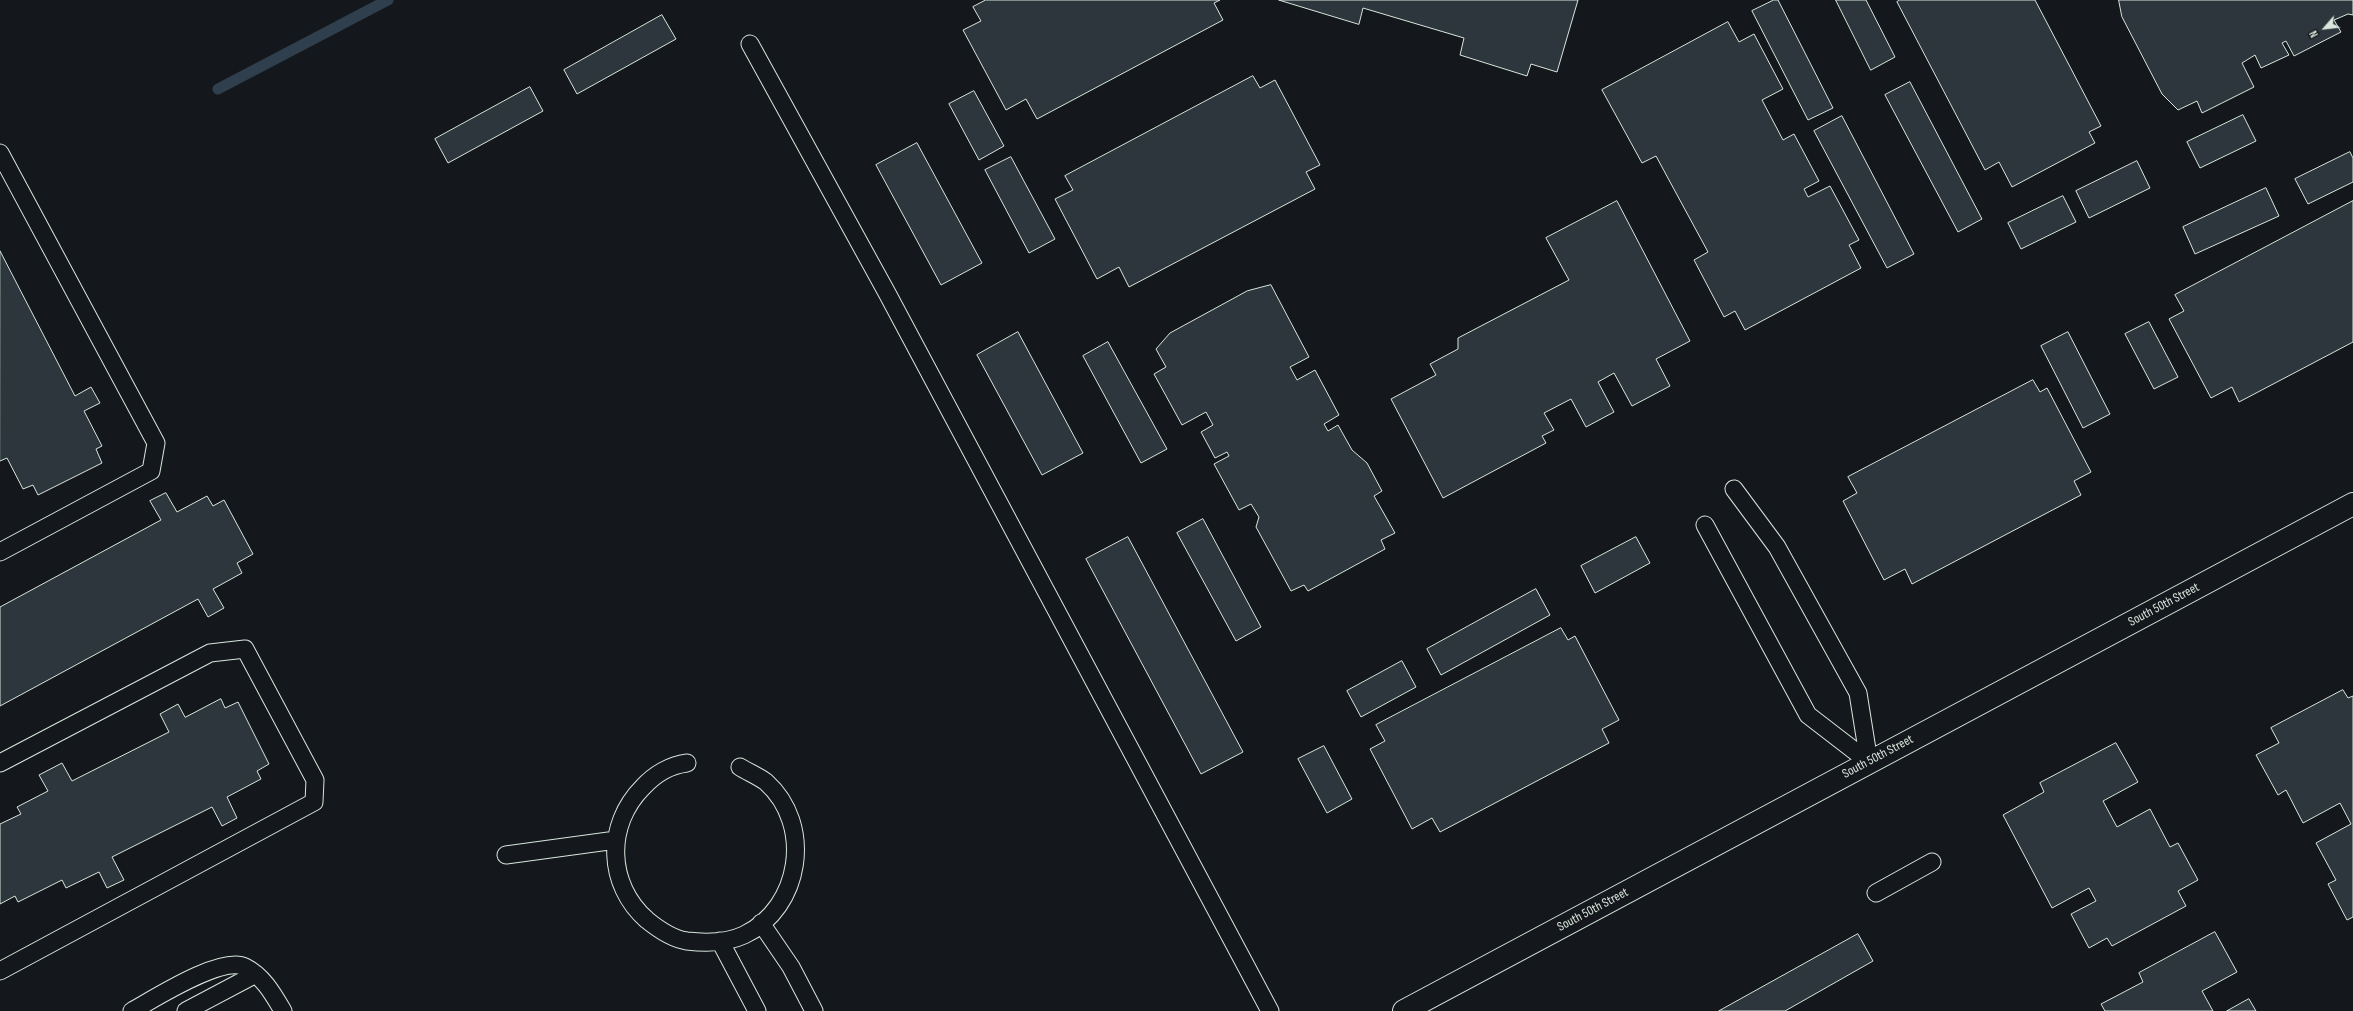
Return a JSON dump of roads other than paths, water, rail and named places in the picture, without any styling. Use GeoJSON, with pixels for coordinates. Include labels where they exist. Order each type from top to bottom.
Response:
{"type":"FeatureCollection","features":[{"type":"Feature","properties":{"kind":"street","name":"South 50th Street"},"geometry":{"type":"LineString","coordinates":[[1404,1011],[2353,504]]}},
{"type":"Feature","properties":{"kind":"lane"},"geometry":{"type":"LineString","coordinates":[[750,44],[887,293],[1270,1011]]}},
{"type":"Feature","properties":{"kind":"lane"},"geometry":{"type":"LineString","coordinates":[[0,153],[156,444],[150,471],[0,552]]}},
{"type":"Feature","properties":{"kind":"lane"},"geometry":{"type":"LineString","coordinates":[[1734,489],[1777,547],[1858,693],[1868,762]]}},
{"type":"Feature","properties":{"kind":"lane"},"geometry":{"type":"LineString","coordinates":[[1705,525],[1808,715],[1868,762]]}},
{"type":"Feature","properties":{"kind":"lane"},"geometry":{"type":"LineString","coordinates":[[0,763],[210,653],[245,649],[315,780],[314,802],[0,971]]}},
{"type":"Feature","properties":{"kind":"lane"},"geometry":{"type":"LineString","coordinates":[[687,763],[680,764],[653,776],[632,798],[618,824],[615,854],[620,884],[635,910],[658,929],[685,941],[720,941],[744,935],[769,918],[787,894],[796,865],[795,834],[784,806],[766,782],[740,767]]}},
{"type":"Feature","properties":{"kind":"lane"},"geometry":{"type":"LineString","coordinates":[[506,855],[616,840]]}},
{"type":"Feature","properties":{"kind":"lane"},"geometry":{"type":"LineString","coordinates":[[1876,893],[1932,862]]}},
{"type":"Feature","properties":{"kind":"lane"},"geometry":{"type":"LineString","coordinates":[[761,923],[791,967],[814,1011]]}},
{"type":"Feature","properties":{"kind":"lane"},"geometry":{"type":"LineString","coordinates":[[720,941],[757,1011]]}},
{"type":"Feature","properties":{"kind":"lane"},"geometry":{"type":"LineString","coordinates":[[132,1011],[205,971],[229,965],[244,967],[269,987],[283,1011]]}},
{"type":"Feature","properties":{"kind":"lane"},"geometry":{"type":"LineString","coordinates":[[186,1011],[254,975]]}},
{"type":"Feature","properties":{"kind":"waterway"},"geometry":{"type":"LineString","coordinates":[[218,89],[388,0]]}}]}
